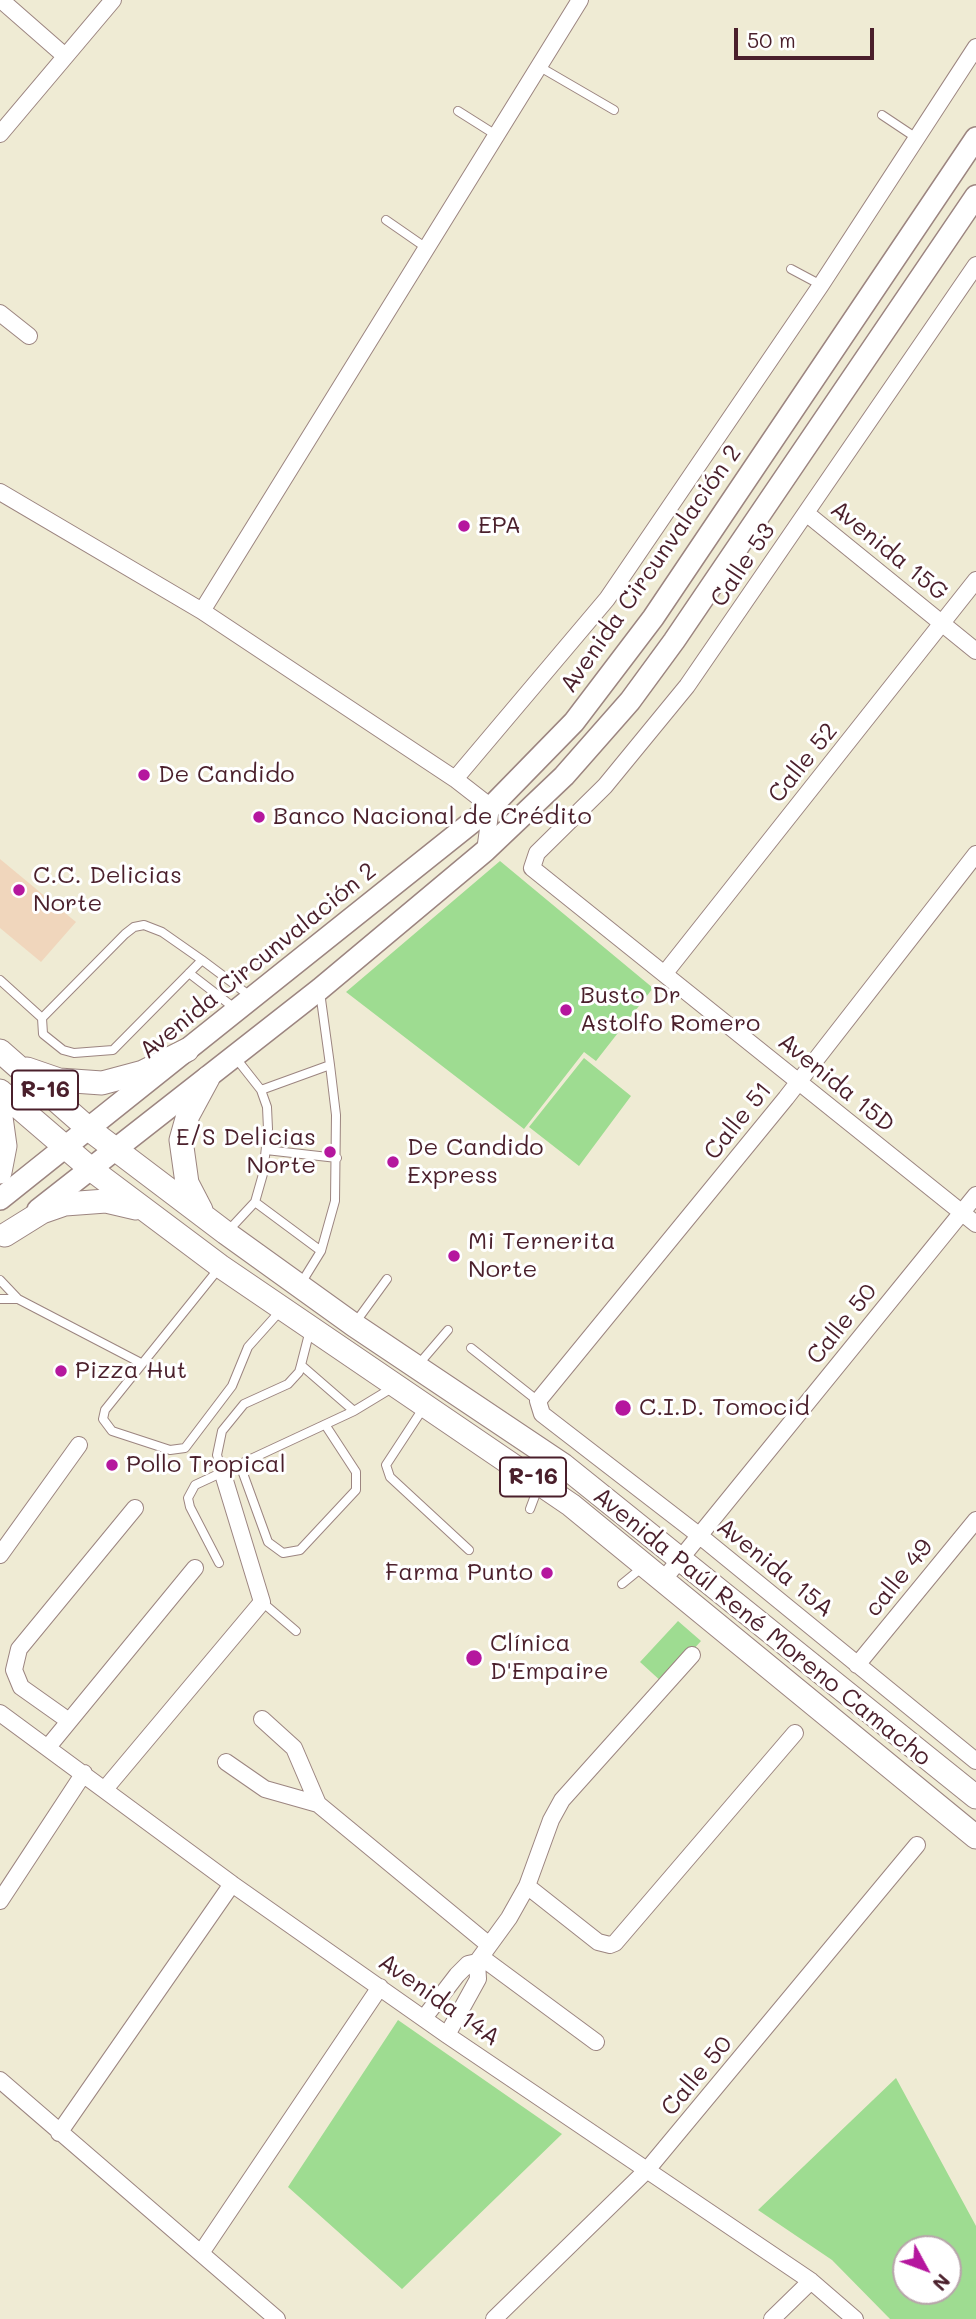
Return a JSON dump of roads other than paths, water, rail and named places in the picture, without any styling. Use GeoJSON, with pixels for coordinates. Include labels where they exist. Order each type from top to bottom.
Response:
{"type":"FeatureCollection","features":[{"type":"Feature","properties":{"kind":"main road","name":"Avenida Circunvalación 2"},"geometry":{"type":"LineString","coordinates":[[0,1199],[90,1130],[491,807],[574,722],[622,662],[976,138]]}},
{"type":"Feature","properties":{"kind":"main road"},"geometry":{"type":"LineString","coordinates":[[2,1237],[92,1170],[320,989],[485,851],[564,776],[650,674],[976,196]]}},
{"type":"Feature","properties":{"kind":"main road"},"geometry":{"type":"LineString","coordinates":[[8,1058],[59,1080],[102,1083],[143,1072],[187,1050]]}},
{"type":"Feature","properties":{"kind":"main road","name":"R-16"},"geometry":{"type":"LineString","coordinates":[[8,1058],[90,1130]]}},
{"type":"Feature","properties":{"kind":"main road"},"geometry":{"type":"LineString","coordinates":[[204,1216],[187,1183],[181,1140],[188,1115],[208,1078]]}},
{"type":"Feature","properties":{"kind":"main road","name":"R-16"},"geometry":{"type":"LineString","coordinates":[[0,1091],[66,1148]]}},
{"type":"Feature","properties":{"kind":"main road"},"geometry":{"type":"LineString","coordinates":[[0,1110],[5,1146],[0,1171]]}},
{"type":"Feature","properties":{"kind":"main road","name":"Avenida Paúl René Moreno Camacho"},"geometry":{"type":"LineString","coordinates":[[90,1130],[299,1287],[563,1465],[976,1797]]}},
{"type":"Feature","properties":{"kind":"main road","name":"Avenida Paúl René Moreno Camacho"},"geometry":{"type":"LineString","coordinates":[[66,1148],[220,1266],[310,1330],[540,1482],[647,1564],[976,1837]]}},
{"type":"Feature","properties":{"kind":"main road"},"geometry":{"type":"LineString","coordinates":[[2,1237],[41,1212],[65,1204],[106,1201],[146,1210]]}},
{"type":"Feature","properties":{"kind":"street"},"geometry":{"type":"LineString","coordinates":[[0,134],[113,0]]}},
{"type":"Feature","properties":{"kind":"street"},"geometry":{"type":"LineString","coordinates":[[202,611],[580,0]]}},
{"type":"Feature","properties":{"kind":"street"},"geometry":{"type":"LineString","coordinates":[[1,2],[65,56]]}},
{"type":"Feature","properties":{"kind":"street"},"geometry":{"type":"LineString","coordinates":[[455,779],[607,599],[821,285],[976,47]]}},
{"type":"Feature","properties":{"kind":"street","name":"Calle 53"},"geometry":{"type":"LineString","coordinates":[[535,873],[533,861],[537,853],[605,786],[651,734],[976,265]]}},
{"type":"Feature","properties":{"kind":"street"},"geometry":{"type":"LineString","coordinates":[[0,313],[29,336]]}},
{"type":"Feature","properties":{"kind":"street"},"geometry":{"type":"LineString","coordinates":[[0,492],[202,611],[455,779],[491,807],[485,851]]}},
{"type":"Feature","properties":{"kind":"street","name":"Avenida 15G"},"geometry":{"type":"LineString","coordinates":[[806,513],[976,651]]}},
{"type":"Feature","properties":{"kind":"street","name":"Calle 52"},"geometry":{"type":"LineString","coordinates":[[665,973],[976,580]]}},
{"type":"Feature","properties":{"kind":"street","name":"Calle 51"},"geometry":{"type":"LineString","coordinates":[[540,1407],[976,855]]}},
{"type":"Feature","properties":{"kind":"street","name":"Avenida 15D"},"geometry":{"type":"LineString","coordinates":[[535,873],[665,973],[976,1224]]}},
{"type":"Feature","properties":{"kind":"street","name":"Calle 50"},"geometry":{"type":"LineString","coordinates":[[664,1579],[976,1195]]}},
{"type":"Feature","properties":{"kind":"street","name":"Avenida 15A"},"geometry":{"type":"LineString","coordinates":[[540,1407],[976,1761]]}},
{"type":"Feature","properties":{"kind":"street"},"geometry":{"type":"LineString","coordinates":[[0,1555],[79,1445]]}},
{"type":"Feature","properties":{"kind":"street"},"geometry":{"type":"LineString","coordinates":[[105,1789],[262,1602],[223,1474]]}},
{"type":"Feature","properties":{"kind":"street"},"geometry":{"type":"LineString","coordinates":[[69,1721],[21,1687],[14,1670],[19,1649],[135,1508]]}},
{"type":"Feature","properties":{"kind":"street","name":"calle 49"},"geometry":{"type":"LineString","coordinates":[[857,1665],[976,1520]]}},
{"type":"Feature","properties":{"kind":"street"},"geometry":{"type":"LineString","coordinates":[[48,1747],[195,1568]]}},
{"type":"Feature","properties":{"kind":"street"},"geometry":{"type":"LineString","coordinates":[[447,2035],[478,1979],[482,1955],[527,1886],[551,1820],[562,1800],[692,1655]]}},
{"type":"Feature","properties":{"kind":"street","name":"Avenida 14A"},"geometry":{"type":"LineString","coordinates":[[0,1713],[232,1884],[447,2035],[811,2281],[855,2319]]}},
{"type":"Feature","properties":{"kind":"street"},"geometry":{"type":"LineString","coordinates":[[262,1719],[294,1748],[318,1804],[482,1955],[596,2042]]}},
{"type":"Feature","properties":{"kind":"street"},"geometry":{"type":"LineString","coordinates":[[527,1886],[598,1942],[610,1945],[615,1943],[795,1733]]}},
{"type":"Feature","properties":{"kind":"street"},"geometry":{"type":"LineString","coordinates":[[226,1762],[265,1789],[318,1804]]}},
{"type":"Feature","properties":{"kind":"street"},"geometry":{"type":"LineString","coordinates":[[0,1901],[84,1773]]}},
{"type":"Feature","properties":{"kind":"street","name":"Calle 50"},"geometry":{"type":"LineString","coordinates":[[494,2319],[647,2170],[917,1845]]}},
{"type":"Feature","properties":{"kind":"street"},"geometry":{"type":"LineString","coordinates":[[59,2133],[232,1884]]}},
{"type":"Feature","properties":{"kind":"street"},"geometry":{"type":"LineString","coordinates":[[424,2018],[457,1975],[482,1955]]}},
{"type":"Feature","properties":{"kind":"street"},"geometry":{"type":"LineString","coordinates":[[201,2253],[380,1987]]}},
{"type":"Feature","properties":{"kind":"street"},"geometry":{"type":"LineString","coordinates":[[0,2080],[277,2319]]}},
{"type":"Feature","properties":{"kind":"street"},"geometry":{"type":"LineString","coordinates":[[772,2319],[811,2281]]}},
{"type":"Feature","properties":{"kind":"lane"},"geometry":{"type":"LineString","coordinates":[[541,67],[614,110]]}},
{"type":"Feature","properties":{"kind":"lane"},"geometry":{"type":"LineString","coordinates":[[458,111],[496,135]]}},
{"type":"Feature","properties":{"kind":"lane"},"geometry":{"type":"LineString","coordinates":[[882,115],[915,137]]}},
{"type":"Feature","properties":{"kind":"lane"},"geometry":{"type":"LineString","coordinates":[[386,220],[425,247]]}},
{"type":"Feature","properties":{"kind":"lane"},"geometry":{"type":"LineString","coordinates":[[791,269],[821,285]]}},
{"type":"Feature","properties":{"kind":"lane"},"geometry":{"type":"LineString","coordinates":[[42,1018],[134,927],[153,926],[202,960],[245,1004]]}},
{"type":"Feature","properties":{"kind":"lane"},"geometry":{"type":"LineString","coordinates":[[0,980],[42,1018],[43,1034],[63,1050],[104,1053],[121,1044],[202,960]]}},
{"type":"Feature","properties":{"kind":"lane"},"geometry":{"type":"LineString","coordinates":[[189,973],[245,1004]]}},
{"type":"Feature","properties":{"kind":"lane"},"geometry":{"type":"LineString","coordinates":[[299,1287],[321,1251],[335,1201],[337,1158],[330,1065],[320,989]]}},
{"type":"Feature","properties":{"kind":"lane"},"geometry":{"type":"LineString","coordinates":[[226,1233],[255,1202],[266,1150],[267,1107],[261,1090],[235,1057]]}},
{"type":"Feature","properties":{"kind":"lane"},"geometry":{"type":"LineString","coordinates":[[261,1090],[330,1065]]}},
{"type":"Feature","properties":{"kind":"lane"},"geometry":{"type":"LineString","coordinates":[[266,1150],[337,1158]]}},
{"type":"Feature","properties":{"kind":"lane"},"geometry":{"type":"LineString","coordinates":[[255,1202],[321,1251]]}},
{"type":"Feature","properties":{"kind":"lane"},"geometry":{"type":"LineString","coordinates":[[220,1266],[105,1410],[103,1419],[106,1426],[121,1434],[178,1450],[190,1444],[232,1386],[248,1347],[282,1310]]}},
{"type":"Feature","properties":{"kind":"lane"},"geometry":{"type":"LineString","coordinates":[[354,1325],[387,1279]]}},
{"type":"Feature","properties":{"kind":"lane"},"geometry":{"type":"LineString","coordinates":[[0,1280],[18,1299],[141,1363]]}},
{"type":"Feature","properties":{"kind":"lane"},"geometry":{"type":"LineString","coordinates":[[0,1300],[18,1299]]}},
{"type":"Feature","properties":{"kind":"lane"},"geometry":{"type":"LineString","coordinates":[[416,1367],[448,1329]]}},
{"type":"Feature","properties":{"kind":"lane"},"geometry":{"type":"LineString","coordinates":[[223,1474],[217,1455],[222,1431],[244,1405],[288,1384],[299,1372],[310,1330]]}},
{"type":"Feature","properties":{"kind":"lane"},"geometry":{"type":"LineString","coordinates":[[471,1348],[540,1407]]}},
{"type":"Feature","properties":{"kind":"lane"},"geometry":{"type":"LineString","coordinates":[[301,1365],[354,1411]]}},
{"type":"Feature","properties":{"kind":"lane"},"geometry":{"type":"LineString","coordinates":[[219,1563],[188,1498],[195,1485],[326,1426],[397,1385]]}},
{"type":"Feature","properties":{"kind":"lane"},"geometry":{"type":"LineString","coordinates":[[425,1405],[386,1465],[390,1477],[469,1550]]}},
{"type":"Feature","properties":{"kind":"lane"},"geometry":{"type":"LineString","coordinates":[[240,1465],[268,1542],[283,1553],[300,1550],[356,1490],[356,1472],[326,1426]]}},
{"type":"Feature","properties":{"kind":"lane"},"geometry":{"type":"LineString","coordinates":[[530,1509],[540,1482]]}},
{"type":"Feature","properties":{"kind":"lane"},"geometry":{"type":"LineString","coordinates":[[622,1584],[647,1564]]}},
{"type":"Feature","properties":{"kind":"lane"},"geometry":{"type":"LineString","coordinates":[[262,1602],[296,1631]]}},
{"type":"Feature","properties":{"kind":"place","name":"EPA"},"geometry":{"type":"Point","coordinates":[464,526]}},
{"type":"Feature","properties":{"kind":"place","name":"De Candido"},"geometry":{"type":"Point","coordinates":[144,775]}},
{"type":"Feature","properties":{"kind":"place","name":"Banco Nacional de Crédito"},"geometry":{"type":"Point","coordinates":[259,817]}},
{"type":"Feature","properties":{"kind":"place","name":"C.C. Delicias Norte"},"geometry":{"type":"Point","coordinates":[19,890]}},
{"type":"Feature","properties":{"kind":"place","name":"Busto Dr Astolfo Romero"},"geometry":{"type":"Point","coordinates":[566,1010]}},
{"type":"Feature","properties":{"kind":"place","name":"E/S Delicias Norte"},"geometry":{"type":"Point","coordinates":[330,1152]}},
{"type":"Feature","properties":{"kind":"place","name":"De Candido Express"},"geometry":{"type":"Point","coordinates":[393,1162]}},
{"type":"Feature","properties":{"kind":"place","name":"Mi Ternerita Norte"},"geometry":{"type":"Point","coordinates":[454,1256]}},
{"type":"Feature","properties":{"kind":"place","name":"Pizza Hut"},"geometry":{"type":"Point","coordinates":[61,1371]}},
{"type":"Feature","properties":{"kind":"place","name":"C.I.D. Tomocid"},"geometry":{"type":"Point","coordinates":[623,1408]}},
{"type":"Feature","properties":{"kind":"place","name":"Pollo Tropical"},"geometry":{"type":"Point","coordinates":[112,1465]}},
{"type":"Feature","properties":{"kind":"place","name":"Farma Punto"},"geometry":{"type":"Point","coordinates":[547,1573]}},
{"type":"Feature","properties":{"kind":"place","name":"Clínica D'Empaire"},"geometry":{"type":"Point","coordinates":[474,1658]}}]}
